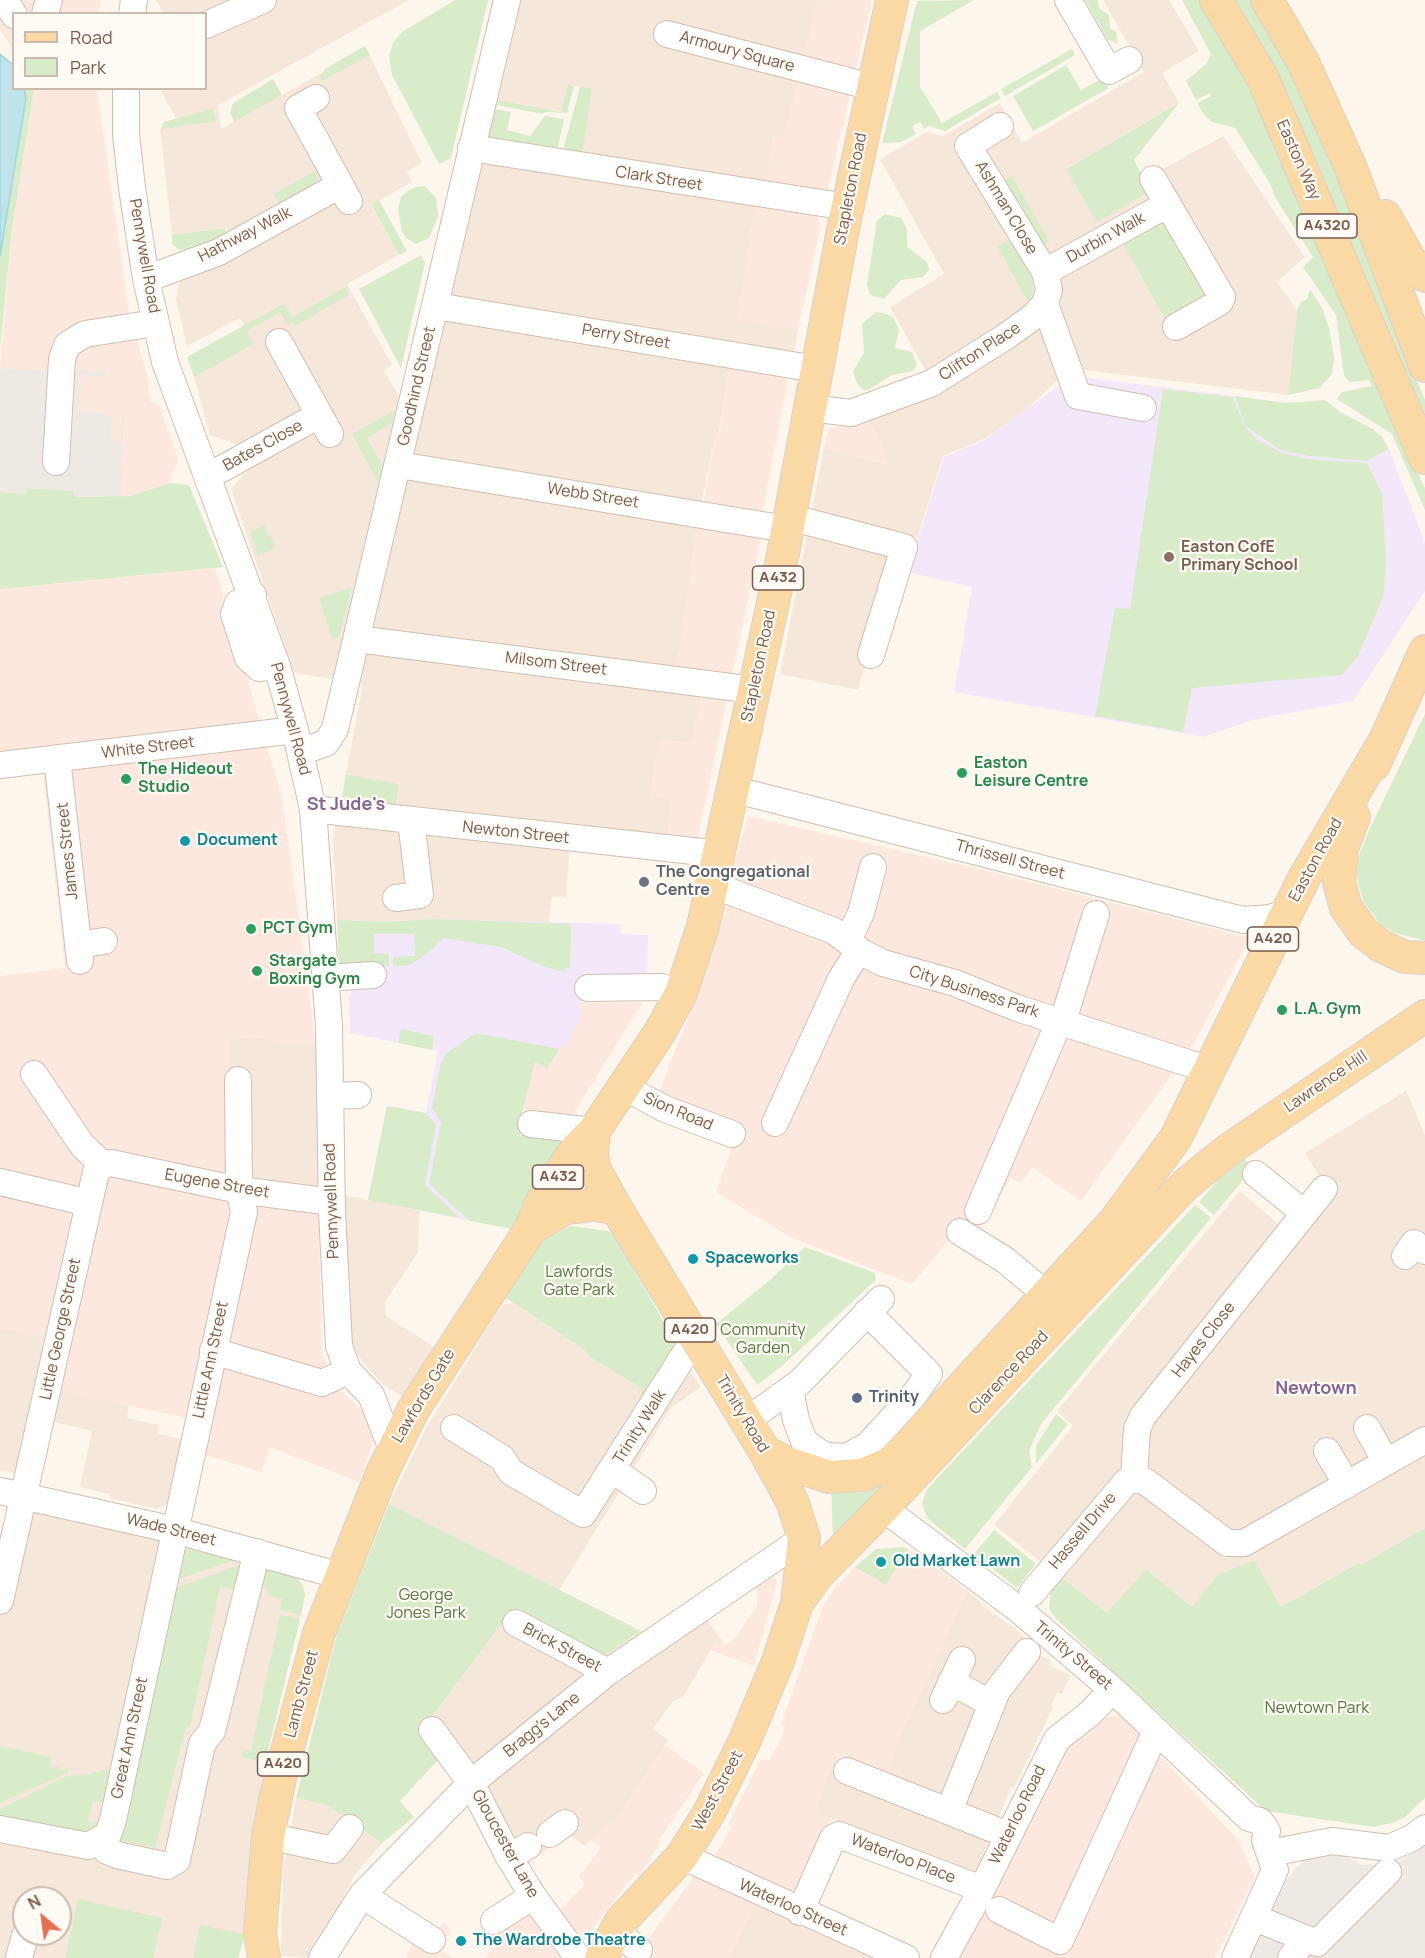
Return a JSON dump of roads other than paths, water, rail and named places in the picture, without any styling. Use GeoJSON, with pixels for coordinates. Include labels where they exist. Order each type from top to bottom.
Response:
{"type":"FeatureCollection","features":[{"type":"Feature","properties":{"kind":"main road","name":"Stapleton Road"},"geometry":{"type":"LineString","coordinates":[[594,1131],[660,1032],[681,993],[713,885],[788,523],[872,87],[892,0]]}},
{"type":"Feature","properties":{"kind":"main road","name":"Easton Way"},"geometry":{"type":"LineString","coordinates":[[1216,0],[1263,79],[1425,458]]}},
{"type":"Feature","properties":{"kind":"main road","name":"A4320"},"geometry":{"type":"LineString","coordinates":[[1267,0],[1303,63],[1350,166],[1425,366]]}},
{"type":"Feature","properties":{"kind":"main road"},"geometry":{"type":"LineString","coordinates":[[1350,166],[1378,202],[1410,260],[1425,276]]}},
{"type":"Feature","properties":{"kind":"main road"},"geometry":{"type":"LineString","coordinates":[[1410,330],[1417,310],[1425,302]]}},
{"type":"Feature","properties":{"kind":"main road","name":"A420"},"geometry":{"type":"LineString","coordinates":[[1425,651],[1382,745],[1342,848],[1339,882],[1346,908],[1364,933],[1381,946],[1405,957],[1425,958]]}},
{"type":"Feature","properties":{"kind":"main road","name":"Easton Road"},"geometry":{"type":"LineString","coordinates":[[1175,1139],[1304,878],[1382,745]]}},
{"type":"Feature","properties":{"kind":"main road","name":"Lawrence Hill"},"geometry":{"type":"LineString","coordinates":[[1228,1150],[1425,1016]]}},
{"type":"Feature","properties":{"kind":"main road","name":"Trinity Road"},"geometry":{"type":"LineString","coordinates":[[594,1131],[592,1155],[595,1170],[765,1452],[792,1501],[804,1538],[797,1603]]}},
{"type":"Feature","properties":{"kind":"main road","name":"A432"},"geometry":{"type":"LineString","coordinates":[[520,1234],[577,1148],[594,1131]]}},
{"type":"Feature","properties":{"kind":"main road"},"geometry":{"type":"LineString","coordinates":[[1175,1139],[1190,1154],[1228,1150]]}},
{"type":"Feature","properties":{"kind":"main road","name":"Clarence Road"},"geometry":{"type":"LineString","coordinates":[[765,1452],[787,1463],[828,1477],[854,1477],[882,1467],[901,1454],[1114,1222],[1175,1139]]}},
{"type":"Feature","properties":{"kind":"main road","name":"Clarence Road"},"geometry":{"type":"LineString","coordinates":[[797,1603],[817,1575],[883,1508],[1173,1198],[1228,1150]]}},
{"type":"Feature","properties":{"kind":"main road","name":"A420"},"geometry":{"type":"LineString","coordinates":[[520,1234],[566,1208],[592,1205],[616,1208]]}},
{"type":"Feature","properties":{"kind":"main road","name":"Lawfords Gate"},"geometry":{"type":"LineString","coordinates":[[340,1576],[392,1449],[413,1410],[520,1234]]}},
{"type":"Feature","properties":{"kind":"main road","name":"Lamb Street"},"geometry":{"type":"LineString","coordinates":[[260,1953],[268,1836],[303,1683],[318,1633],[340,1576]]}},
{"type":"Feature","properties":{"kind":"main road","name":"West Street"},"geometry":{"type":"LineString","coordinates":[[610,1953],[658,1901],[676,1863],[710,1811],[745,1740],[778,1661],[797,1603]]}},
{"type":"Feature","properties":{"kind":"street"},"geometry":{"type":"LineString","coordinates":[[207,25],[263,0]]}},
{"type":"Feature","properties":{"kind":"street","name":"Goodhind Street"},"geometry":{"type":"LineString","coordinates":[[298,741],[322,745],[333,735],[399,465],[507,0]]}},
{"type":"Feature","properties":{"kind":"street"},"geometry":{"type":"LineString","coordinates":[[1068,0],[1109,71],[1129,60]]}},
{"type":"Feature","properties":{"kind":"street","name":"Armoury Square"},"geometry":{"type":"LineString","coordinates":[[667,34],[808,63],[872,87]]}},
{"type":"Feature","properties":{"kind":"street","name":"Pennywell Road"},"geometry":{"type":"LineString","coordinates":[[126,90],[128,153],[146,279],[155,323],[176,394],[253,595],[277,666],[298,741],[313,809],[326,978],[336,1319],[341,1357],[348,1371],[371,1395],[402,1409],[413,1410]]}},
{"type":"Feature","properties":{"kind":"street","name":"Hathway Walk"},"geometry":{"type":"LineString","coordinates":[[146,279],[219,252],[345,193],[298,108],[316,98]]}},
{"type":"Feature","properties":{"kind":"street","name":"Ashman Close"},"geometry":{"type":"LineString","coordinates":[[1000,126],[968,146],[1045,273]]}},
{"type":"Feature","properties":{"kind":"street","name":"Clark Street"},"geometry":{"type":"LineString","coordinates":[[471,148],[848,207]]}},
{"type":"Feature","properties":{"kind":"street"},"geometry":{"type":"LineString","coordinates":[[1153,179],[1222,297],[1220,302],[1176,327]]}},
{"type":"Feature","properties":{"kind":"street","name":"Durbin Walk"},"geometry":{"type":"LineString","coordinates":[[1045,273],[1168,204]]}},
{"type":"Feature","properties":{"kind":"street"},"geometry":{"type":"LineString","coordinates":[[1045,273],[1049,290],[1045,304],[1078,396],[1143,408]]}},
{"type":"Feature","properties":{"kind":"street","name":"Clifton Place"},"geometry":{"type":"LineString","coordinates":[[810,408],[851,413],[932,383],[1005,338],[1033,317],[1045,304]]}},
{"type":"Feature","properties":{"kind":"street","name":"Perry Street"},"geometry":{"type":"LineString","coordinates":[[436,306],[816,369]]}},
{"type":"Feature","properties":{"kind":"street"},"geometry":{"type":"LineString","coordinates":[[56,462],[62,359],[67,345],[85,334],[155,323]]}},
{"type":"Feature","properties":{"kind":"street","name":"Bates Close"},"geometry":{"type":"LineString","coordinates":[[207,477],[324,425],[279,342]]}},
{"type":"Feature","properties":{"kind":"street","name":"Webb Street"},"geometry":{"type":"LineString","coordinates":[[399,465],[788,523],[904,547],[871,655]]}},
{"type":"Feature","properties":{"kind":"street","name":"Milsom Street"},"geometry":{"type":"LineString","coordinates":[[357,639],[754,690]]}},
{"type":"Feature","properties":{"kind":"street","name":"White Street"},"geometry":{"type":"LineString","coordinates":[[0,765],[57,758],[298,741]]}},
{"type":"Feature","properties":{"kind":"street","name":"James Street"},"geometry":{"type":"LineString","coordinates":[[57,758],[79,953],[104,941]]}},
{"type":"Feature","properties":{"kind":"street","name":"Thrissell Street"},"geometry":{"type":"LineString","coordinates":[[732,789],[1092,874],[1133,892],[1243,920],[1270,918],[1287,912]]}},
{"type":"Feature","properties":{"kind":"street","name":"Newton Street"},"geometry":{"type":"LineString","coordinates":[[313,809],[720,854]]}},
{"type":"Feature","properties":{"kind":"street"},"geometry":{"type":"LineString","coordinates":[[396,898],[420,895],[411,821]]}},
{"type":"Feature","properties":{"kind":"street"},"geometry":{"type":"LineString","coordinates":[[775,1124],[841,979],[853,945],[873,867]]}},
{"type":"Feature","properties":{"kind":"street","name":"City Business Park"},"geometry":{"type":"LineString","coordinates":[[713,885],[810,921],[883,963],[955,983],[1017,1008],[1210,1070]]}},
{"type":"Feature","properties":{"kind":"street"},"geometry":{"type":"LineString","coordinates":[[978,1211],[1062,1021],[1096,914]]}},
{"type":"Feature","properties":{"kind":"street"},"geometry":{"type":"LineString","coordinates":[[326,978],[373,975]]}},
{"type":"Feature","properties":{"kind":"street"},"geometry":{"type":"LineString","coordinates":[[588,988],[662,987],[681,993]]}},
{"type":"Feature","properties":{"kind":"street"},"geometry":{"type":"LineString","coordinates":[[34,1074],[82,1145],[103,1165]]}},
{"type":"Feature","properties":{"kind":"street","name":"Little Ann Street"},"geometry":{"type":"LineString","coordinates":[[174,1530],[244,1212],[239,1190],[238,1080]]}},
{"type":"Feature","properties":{"kind":"street","name":"Sion Road"},"geometry":{"type":"LineString","coordinates":[[624,1087],[665,1109],[732,1134]]}},
{"type":"Feature","properties":{"kind":"street"},"geometry":{"type":"LineString","coordinates":[[330,1096],[358,1095]]}},
{"type":"Feature","properties":{"kind":"street"},"geometry":{"type":"LineString","coordinates":[[531,1124],[594,1131]]}},
{"type":"Feature","properties":{"kind":"street","name":"Eugene Street"},"geometry":{"type":"LineString","coordinates":[[103,1165],[111,1163],[239,1190],[332,1202]]}},
{"type":"Feature","properties":{"kind":"street","name":"Little George Street"},"geometry":{"type":"LineString","coordinates":[[0,1601],[12,1493],[96,1170],[103,1165]]}},
{"type":"Feature","properties":{"kind":"street"},"geometry":{"type":"LineString","coordinates":[[1256,1174],[1304,1213]]}},
{"type":"Feature","properties":{"kind":"street"},"geometry":{"type":"LineString","coordinates":[[0,1182],[89,1203]]}},
{"type":"Feature","properties":{"kind":"street","name":"Hayes Close"},"geometry":{"type":"LineString","coordinates":[[1134,1479],[1137,1429],[1141,1419],[1324,1189]]}},
{"type":"Feature","properties":{"kind":"street"},"geometry":{"type":"LineString","coordinates":[[960,1232],[1005,1260],[1047,1295]]}},
{"type":"Feature","properties":{"kind":"street"},"geometry":{"type":"LineString","coordinates":[[746,1421],[790,1390],[874,1305],[929,1374],[914,1395],[868,1445],[847,1457],[826,1456],[804,1441],[796,1420],[790,1390]]}},
{"type":"Feature","properties":{"kind":"street","name":"Trinity Walk"},"geometry":{"type":"LineString","coordinates":[[454,1428],[502,1458],[512,1472],[583,1514],[695,1338]]}},
{"type":"Feature","properties":{"kind":"street"},"geometry":{"type":"LineString","coordinates":[[213,1351],[321,1383],[348,1371]]}},
{"type":"Feature","properties":{"kind":"street","name":"Pennywell Road"},"geometry":{"type":"LineString","coordinates":[[371,1395],[392,1449]]}},
{"type":"Feature","properties":{"kind":"street"},"geometry":{"type":"LineString","coordinates":[[1366,1428],[1386,1462]]}},
{"type":"Feature","properties":{"kind":"street"},"geometry":{"type":"LineString","coordinates":[[1134,1479],[1146,1482],[1231,1552],[1425,1440]]}},
{"type":"Feature","properties":{"kind":"street"},"geometry":{"type":"LineString","coordinates":[[1327,1451],[1347,1485]]}},
{"type":"Feature","properties":{"kind":"street"},"geometry":{"type":"LineString","coordinates":[[613,1470],[643,1491]]}},
{"type":"Feature","properties":{"kind":"street","name":"Hassell Drive"},"geometry":{"type":"LineString","coordinates":[[1032,1593],[1120,1485],[1134,1479]]}},
{"type":"Feature","properties":{"kind":"street","name":"Wade Street"},"geometry":{"type":"LineString","coordinates":[[12,1493],[174,1530],[340,1576]]}},
{"type":"Feature","properties":{"kind":"street","name":"Trinity Street"},"geometry":{"type":"LineString","coordinates":[[883,1508],[1018,1609],[1113,1690],[1249,1818],[1260,1821],[1267,1831],[1268,1847]]}},
{"type":"Feature","properties":{"kind":"street","name":"Great Ann Street"},"geometry":{"type":"LineString","coordinates":[[99,1842],[108,1835],[113,1820],[174,1530]]}},
{"type":"Feature","properties":{"kind":"street","name":"Bragg's Lane"},"geometry":{"type":"LineString","coordinates":[[322,1958],[363,1895],[471,1782],[608,1672],[804,1538]]}},
{"type":"Feature","properties":{"kind":"street"},"geometry":{"type":"LineString","coordinates":[[0,1829],[75,1846],[88,1846],[99,1842],[107,1851],[117,1856],[166,1866],[177,1860],[202,1744],[212,1731],[257,1552]]}},
{"type":"Feature","properties":{"kind":"street","name":"Brick Street"},"geometry":{"type":"LineString","coordinates":[[516,1623],[608,1672]]}},
{"type":"Feature","properties":{"kind":"street"},"geometry":{"type":"LineString","coordinates":[[949,1812],[997,1691],[1027,1652]]}},
{"type":"Feature","properties":{"kind":"street"},"geometry":{"type":"LineString","coordinates":[[952,1681],[992,1704]]}},
{"type":"Feature","properties":{"kind":"street","name":"Waterloo Road"},"geometry":{"type":"LineString","coordinates":[[944,1958],[982,1890],[1057,1739],[1088,1715],[1113,1690]]}},
{"type":"Feature","properties":{"kind":"street","name":"Gloucester Lane"},"geometry":{"type":"LineString","coordinates":[[432,1730],[471,1782],[538,1840],[533,1896],[610,1953]]}},
{"type":"Feature","properties":{"kind":"street"},"geometry":{"type":"LineString","coordinates":[[999,1910],[1060,1941],[1156,1731]]}},
{"type":"Feature","properties":{"kind":"street"},"geometry":{"type":"LineString","coordinates":[[847,1771],[1008,1835]]}},
{"type":"Feature","properties":{"kind":"street"},"geometry":{"type":"LineString","coordinates":[[268,1836],[333,1850],[350,1827]]}},
{"type":"Feature","properties":{"kind":"street"},"geometry":{"type":"LineString","coordinates":[[1235,1958],[1275,1870],[1268,1847],[1332,1841],[1389,1848],[1412,1838],[1425,1828]]}},
{"type":"Feature","properties":{"kind":"street","name":"Waterloo Place"},"geometry":{"type":"LineString","coordinates":[[800,1912],[832,1839],[839,1835],[982,1890]]}},
{"type":"Feature","properties":{"kind":"street","name":"Waterloo Street"},"geometry":{"type":"LineString","coordinates":[[676,1863],[800,1912],[906,1958]]}},
{"type":"Feature","properties":{"kind":"street"},"geometry":{"type":"LineString","coordinates":[[1255,1918],[1298,1948],[1317,1943],[1388,1872]]}},
{"type":"Feature","properties":{"kind":"street"},"geometry":{"type":"LineString","coordinates":[[363,1895],[432,1940]]}},
{"type":"Feature","properties":{"kind":"street"},"geometry":{"type":"LineString","coordinates":[[494,1921],[533,1896]]}},
{"type":"Feature","properties":{"kind":"water"},"geometry":{"type":"Polygon","coordinates":[[[0,54],[12,64],[12,90],[24,90],[26,98],[0,256],[0,54]]]}},
{"type":"Feature","properties":{"kind":"place","name":"Easton CofE Primary School"},"geometry":{"type":"Point","coordinates":[1169,557]}},
{"type":"Feature","properties":{"kind":"place","name":"Easton Leisure Centre"},"geometry":{"type":"Point","coordinates":[962,773]}},
{"type":"Feature","properties":{"kind":"place","name":"The Hideout Studio"},"geometry":{"type":"Point","coordinates":[126,779]}},
{"type":"Feature","properties":{"kind":"place","name":"Document"},"geometry":{"type":"Point","coordinates":[185,841]}},
{"type":"Feature","properties":{"kind":"place","name":"The Congregational Centre"},"geometry":{"type":"Point","coordinates":[644,882]}},
{"type":"Feature","properties":{"kind":"place","name":"PCT Gym"},"geometry":{"type":"Point","coordinates":[251,929]}},
{"type":"Feature","properties":{"kind":"place","name":"Stargate Boxing Gym"},"geometry":{"type":"Point","coordinates":[257,971]}},
{"type":"Feature","properties":{"kind":"place","name":"L.A. Gym"},"geometry":{"type":"Point","coordinates":[1282,1010]}},
{"type":"Feature","properties":{"kind":"place","name":"Spaceworks"},"geometry":{"type":"Point","coordinates":[693,1259]}},
{"type":"Feature","properties":{"kind":"place","name":"Trinity"},"geometry":{"type":"Point","coordinates":[857,1398]}},
{"type":"Feature","properties":{"kind":"place","name":"Old Market Lawn"},"geometry":{"type":"Point","coordinates":[881,1562]}},
{"type":"Feature","properties":{"kind":"place","name":"The Wardrobe Theatre"},"geometry":{"type":"Point","coordinates":[461,1941]}},
{"type":"Feature","properties":{"kind":"district","name":"St Jude's"},"geometry":{"type":"Point","coordinates":[346,805]}},
{"type":"Feature","properties":{"kind":"district","name":"Newtown"},"geometry":{"type":"Point","coordinates":[1316,1389]}},
{"type":"Feature","properties":{"kind":"park label","name":"Lawfords Gate Park"},"geometry":{"type":"Point","coordinates":[579,1282]}},
{"type":"Feature","properties":{"kind":"park label","name":"Community Garden"},"geometry":{"type":"Point","coordinates":[763,1340]}},
{"type":"Feature","properties":{"kind":"park label","name":"George Jones Park"},"geometry":{"type":"Point","coordinates":[426,1605]}},
{"type":"Feature","properties":{"kind":"park label","name":"Newtown Park"},"geometry":{"type":"Point","coordinates":[1317,1709]}}]}
